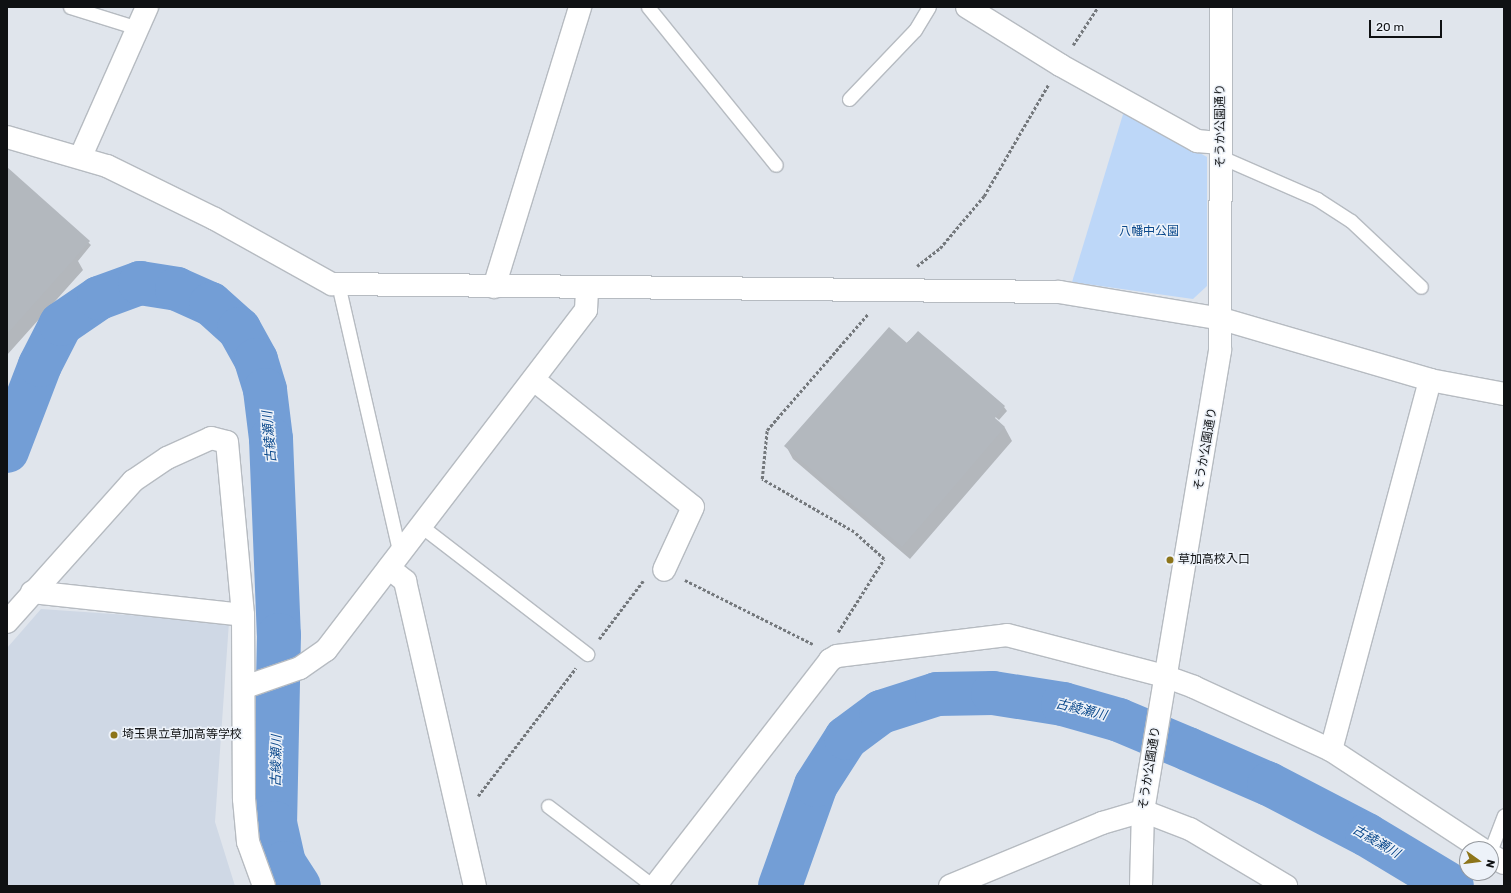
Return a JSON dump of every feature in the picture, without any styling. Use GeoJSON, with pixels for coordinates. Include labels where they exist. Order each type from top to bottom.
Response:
{"type":"FeatureCollection","features":[{"type":"Feature","properties":{"kind":"street"},"geometry":{"type":"LineString","coordinates":[[81,156],[147,7]]}},
{"type":"Feature","properties":{"kind":"street"},"geometry":{"type":"LineString","coordinates":[[494,287],[580,7]]}},
{"type":"Feature","properties":{"kind":"street"},"geometry":{"type":"LineString","coordinates":[[967,7],[1060,65],[1197,141],[1221,150]]}},
{"type":"Feature","properties":{"kind":"street","name":"そうか公園通り"},"geometry":{"type":"LineString","coordinates":[[1141,886],[1143,811],[1163,685],[1214,403],[1222,319],[1221,7]]}},
{"type":"Feature","properties":{"kind":"street"},"geometry":{"type":"LineString","coordinates":[[7,137],[81,156],[215,218],[332,284],[494,287],[1059,292],[1222,319],[1430,380],[1504,394]]}},
{"type":"Feature","properties":{"kind":"street"},"geometry":{"type":"LineString","coordinates":[[251,686],[300,668],[326,650],[534,380],[586,310],[587,288]]}},
{"type":"Feature","properties":{"kind":"street"},"geometry":{"type":"LineString","coordinates":[[534,380],[693,507],[664,570]]}},
{"type":"Feature","properties":{"kind":"street"},"geometry":{"type":"LineString","coordinates":[[1331,750],[1430,380]]}},
{"type":"Feature","properties":{"kind":"street"},"geometry":{"type":"LineString","coordinates":[[7,622],[32,592],[133,482],[167,458],[211,438],[227,442],[251,686],[243,754],[248,842],[264,886]]}},
{"type":"Feature","properties":{"kind":"street"},"geometry":{"type":"LineString","coordinates":[[394,561],[405,581],[475,886]]}},
{"type":"Feature","properties":{"kind":"street"},"geometry":{"type":"LineString","coordinates":[[32,592],[243,615]]}},
{"type":"Feature","properties":{"kind":"street"},"geometry":{"type":"LineString","coordinates":[[654,886],[830,660],[831,653],[1007,635],[1163,685],[1331,750],[1470,841]]}},
{"type":"Feature","properties":{"kind":"street"},"geometry":{"type":"LineString","coordinates":[[950,886],[1102,823],[1143,811],[1190,829],[1286,886]]}},
{"type":"Feature","properties":{"kind":"lane"},"geometry":{"type":"LineString","coordinates":[[70,7],[138,28]]}},
{"type":"Feature","properties":{"kind":"lane"},"geometry":{"type":"LineString","coordinates":[[648,7],[776,165]]}},
{"type":"Feature","properties":{"kind":"lane"},"geometry":{"type":"LineString","coordinates":[[849,99],[915,30],[929,7]]}},
{"type":"Feature","properties":{"kind":"lane"},"geometry":{"type":"LineString","coordinates":[[1221,150],[1317,199],[1351,221],[1421,287]]}},
{"type":"Feature","properties":{"kind":"lane"},"geometry":{"type":"LineString","coordinates":[[338,284],[394,561]]}},
{"type":"Feature","properties":{"kind":"lane"},"geometry":{"type":"LineString","coordinates":[[421,526],[587,654]]}},
{"type":"Feature","properties":{"kind":"lane"},"geometry":{"type":"LineString","coordinates":[[548,806],[654,886]]}},
{"type":"Feature","properties":{"kind":"lane"},"geometry":{"type":"LineString","coordinates":[[1494,841],[1504,815]]}},
{"type":"Feature","properties":{"kind":"path"},"geometry":{"type":"LineString","coordinates":[[459,821],[655,565],[831,653],[884,559],[854,532],[762,479],[767,430],[889,290],[940,248],[984,196],[1060,65],[1098,7]]}},
{"type":"Feature","properties":{"kind":"shaded area","name":"埼玉県立草加高等学校"},"geometry":{"type":"Polygon","coordinates":[[[41,609],[229,622],[215,822],[235,886],[7,886],[7,648],[41,609]]]}},
{"type":"Feature","properties":{"kind":"green space","name":"八幡中公園"},"geometry":{"type":"Polygon","coordinates":[[[1124,111],[1207,157],[1207,286],[1193,299],[1072,282],[1124,111]]]}},
{"type":"Feature","properties":{"kind":"building"},"geometry":{"type":"Polygon","coordinates":[[[7,167],[90,241],[7,334],[7,167]]]}},
{"type":"Feature","properties":{"kind":"building"},"geometry":{"type":"Polygon","coordinates":[[[889,327],[907,343],[918,331],[1005,406],[995,418],[1005,427],[902,547],[784,446],[889,327]]]}},
{"type":"Feature","properties":{"kind":"waterway","name":"古綾瀬川"},"geometry":{"type":"LineString","coordinates":[[7,451],[40,365],[61,324],[99,298],[140,283],[177,289],[211,304],[239,329],[256,360],[265,390],[271,439],[279,635],[275,823],[284,863],[299,886]]}},
{"type":"Feature","properties":{"kind":"waterway","name":"古綾瀬川"},"geometry":{"type":"LineString","coordinates":[[780,886],[816,785],[846,738],[881,712],[937,694],[993,693],[1063,704],[1119,720],[1188,749],[1269,784],[1367,835],[1452,886]]}},
{"type":"Feature","properties":{"kind":"place","name":"草加高校入口"},"geometry":{"type":"Point","coordinates":[1170,560]}},
{"type":"Feature","properties":{"kind":"place","name":"埼玉県立草加高等学校"},"geometry":{"type":"Point","coordinates":[114,735]}}]}
